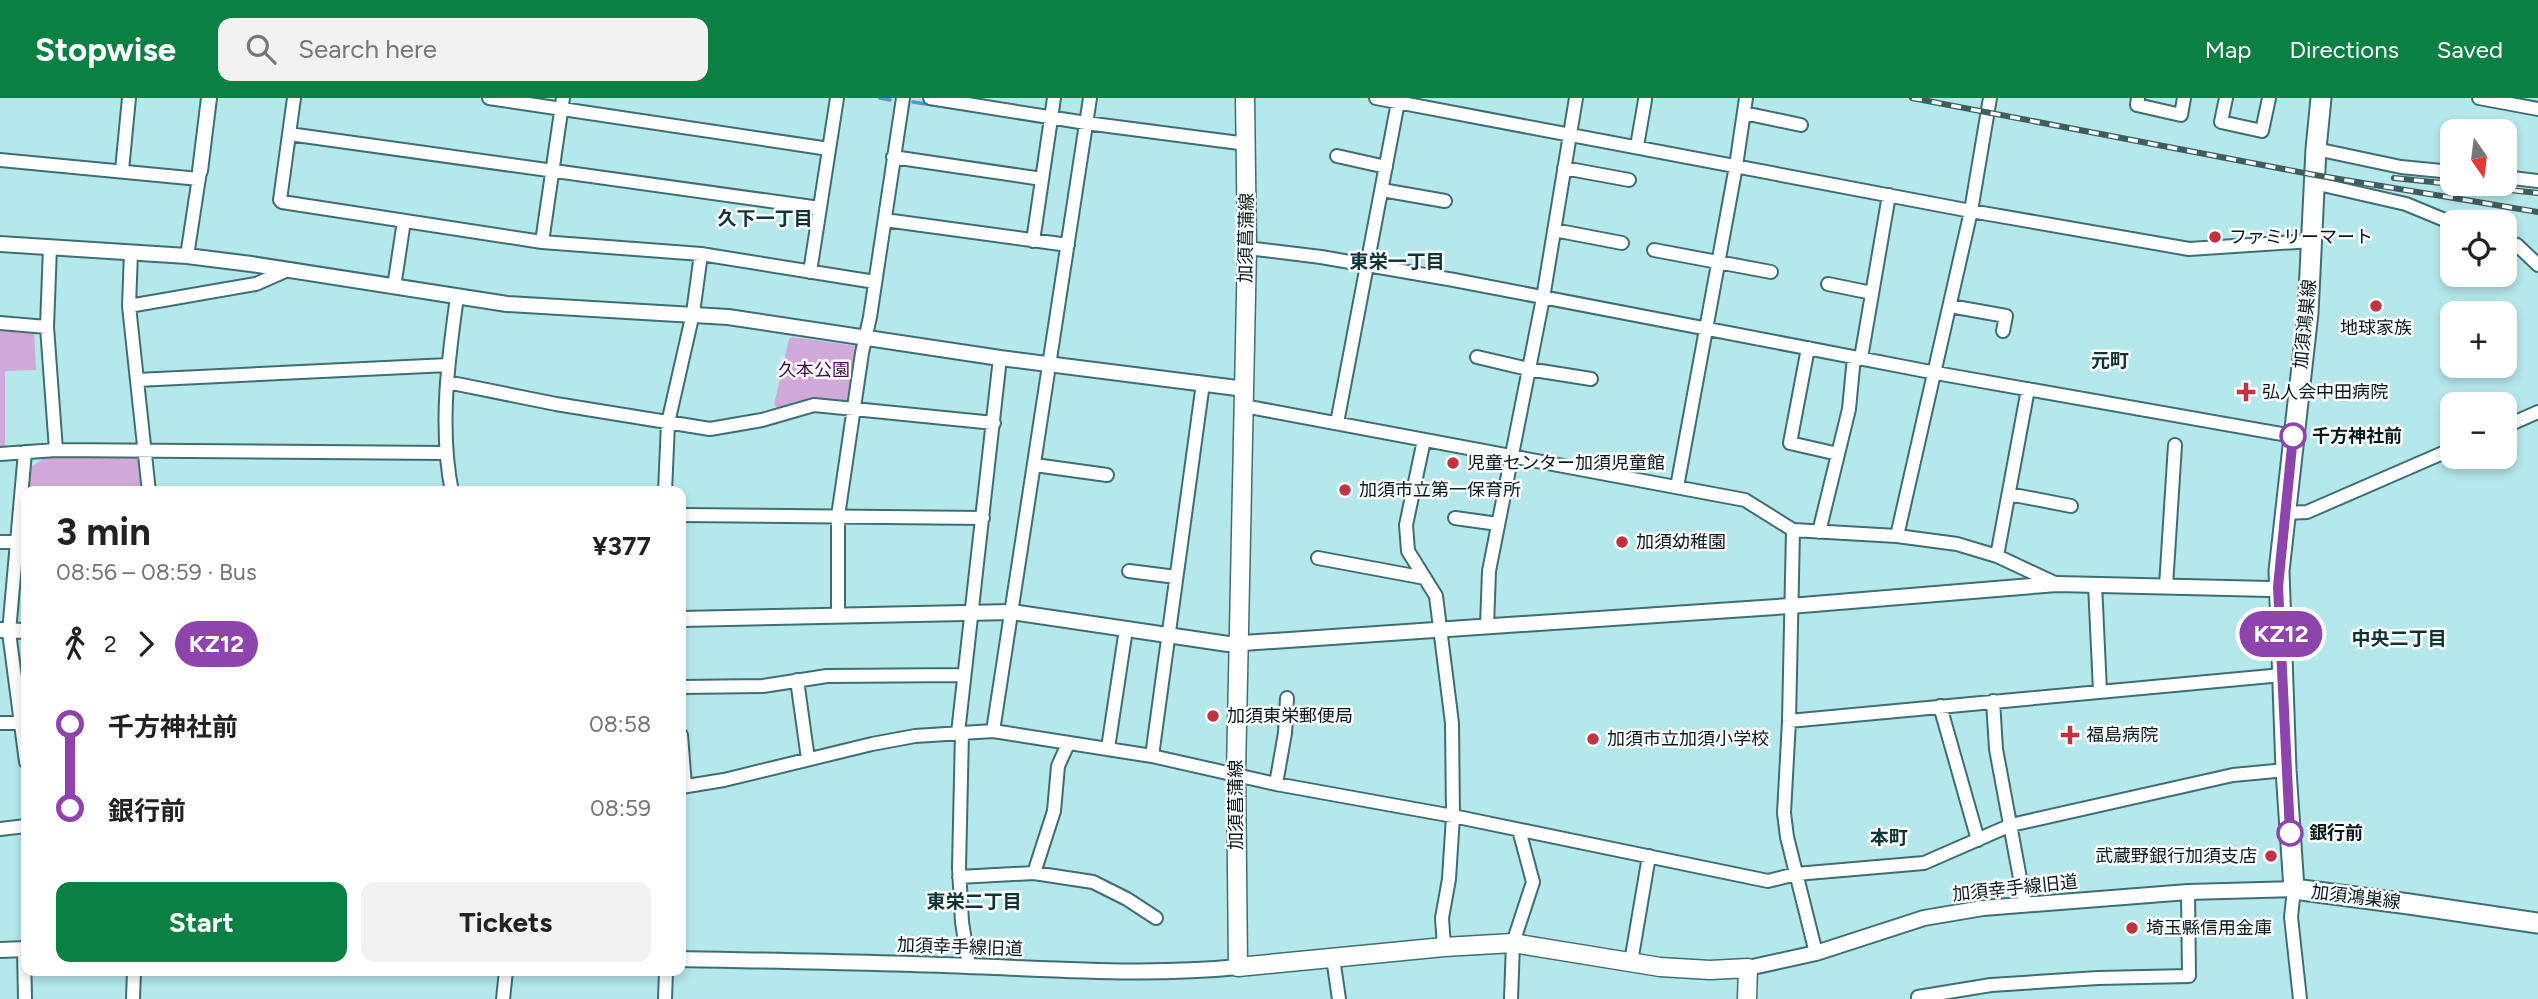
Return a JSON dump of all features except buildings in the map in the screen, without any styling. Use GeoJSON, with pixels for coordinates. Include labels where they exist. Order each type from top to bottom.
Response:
{"type":"FeatureCollection","features":[{"type":"Feature","properties":{"kind":"main road","name":"加須菖蒲線"},"geometry":{"type":"LineString","coordinates":[[1238,967],[1236,773],[1247,248],[1245,98]]}},
{"type":"Feature","properties":{"kind":"main road","name":"加須鴻巣線"},"geometry":{"type":"LineString","coordinates":[[2321,98],[2308,313],[2278,587],[2294,890],[2538,923]]}},
{"type":"Feature","properties":{"kind":"main road"},"geometry":{"type":"LineString","coordinates":[[1238,967],[1513,943],[1684,969],[1748,968],[1747,999]]}},
{"type":"Feature","properties":{"kind":"street"},"geometry":{"type":"LineString","coordinates":[[122,170],[129,98]]}},
{"type":"Feature","properties":{"kind":"street"},"geometry":{"type":"LineString","coordinates":[[187,256],[209,98]]}},
{"type":"Feature","properties":{"kind":"street"},"geometry":{"type":"LineString","coordinates":[[293,98],[280,200],[282,202],[542,242],[701,254],[875,282]]}},
{"type":"Feature","properties":{"kind":"street"},"geometry":{"type":"LineString","coordinates":[[489,98],[562,103],[829,149]]}},
{"type":"Feature","properties":{"kind":"street"},"geometry":{"type":"LineString","coordinates":[[810,272],[837,98]]}},
{"type":"Feature","properties":{"kind":"street"},"geometry":{"type":"LineString","coordinates":[[838,614],[838,516],[903,98]]}},
{"type":"Feature","properties":{"kind":"street"},"geometry":{"type":"LineString","coordinates":[[930,98],[1086,123],[1247,144]]}},
{"type":"Feature","properties":{"kind":"street"},"geometry":{"type":"LineString","coordinates":[[1033,241],[1054,98]]}},
{"type":"Feature","properties":{"kind":"street"},"geometry":{"type":"LineString","coordinates":[[993,732],[1090,98]]}},
{"type":"Feature","properties":{"kind":"street"},"geometry":{"type":"LineString","coordinates":[[1376,98],[1971,211],[2189,249],[2312,241]]}},
{"type":"Feature","properties":{"kind":"street"},"geometry":{"type":"LineString","coordinates":[[1487,626],[1489,571],[1543,298],[1576,98]]}},
{"type":"Feature","properties":{"kind":"street"},"geometry":{"type":"LineString","coordinates":[[1677,487],[1746,98]]}},
{"type":"Feature","properties":{"kind":"street"},"geometry":{"type":"LineString","coordinates":[[1897,536],[1971,211],[1990,98]]}},
{"type":"Feature","properties":{"kind":"street"},"geometry":{"type":"LineString","coordinates":[[2138,98],[2137,105],[2181,115],[2184,98]]}},
{"type":"Feature","properties":{"kind":"street"},"geometry":{"type":"LineString","coordinates":[[2225,98],[2221,122],[2263,131],[2269,98]]}},
{"type":"Feature","properties":{"kind":"street"},"geometry":{"type":"LineString","coordinates":[[2479,98],[2538,109]]}},
{"type":"Feature","properties":{"kind":"street"},"geometry":{"type":"LineString","coordinates":[[1637,146],[1645,100]]}},
{"type":"Feature","properties":{"kind":"street"},"geometry":{"type":"LineString","coordinates":[[1337,423],[1398,102]]}},
{"type":"Feature","properties":{"kind":"street"},"geometry":{"type":"LineString","coordinates":[[542,242],[562,103]]}},
{"type":"Feature","properties":{"kind":"street"},"geometry":{"type":"LineString","coordinates":[[1744,113],[1801,125]]}},
{"type":"Feature","properties":{"kind":"street"},"geometry":{"type":"LineString","coordinates":[[289,134],[820,208]]}},
{"type":"Feature","properties":{"kind":"street"},"geometry":{"type":"LineString","coordinates":[[2316,149],[2401,167],[2440,171]]}},
{"type":"Feature","properties":{"kind":"street"},"geometry":{"type":"LineString","coordinates":[[1337,156],[1386,167]]}},
{"type":"Feature","properties":{"kind":"street"},"geometry":{"type":"LineString","coordinates":[[894,157],[1042,179]]}},
{"type":"Feature","properties":{"kind":"street"},"geometry":{"type":"LineString","coordinates":[[0,160],[200,175]]}},
{"type":"Feature","properties":{"kind":"street"},"geometry":{"type":"LineString","coordinates":[[1564,168],[1629,180]]}},
{"type":"Feature","properties":{"kind":"street"},"geometry":{"type":"LineString","coordinates":[[2517,179],[2538,181]]}},
{"type":"Feature","properties":{"kind":"street"},"geometry":{"type":"LineString","coordinates":[[2314,183],[2406,204],[2440,218]]}},
{"type":"Feature","properties":{"kind":"street"},"geometry":{"type":"LineString","coordinates":[[1382,190],[1445,201]]}},
{"type":"Feature","properties":{"kind":"street"},"geometry":{"type":"LineString","coordinates":[[1819,531],[1849,409],[1889,195]]}},
{"type":"Feature","properties":{"kind":"street"},"geometry":{"type":"LineString","coordinates":[[885,220],[1068,245]]}},
{"type":"Feature","properties":{"kind":"street"},"geometry":{"type":"LineString","coordinates":[[394,287],[404,221]]}},
{"type":"Feature","properties":{"kind":"street"},"geometry":{"type":"LineString","coordinates":[[1554,230],[1622,243]]}},
{"type":"Feature","properties":{"kind":"street"},"geometry":{"type":"LineString","coordinates":[[0,244],[187,256],[529,306],[693,313],[786,324],[1000,358],[1203,383],[1337,423],[1745,500],[1793,530],[1897,536],[1957,544],[1997,556],[2057,584]]}},
{"type":"Feature","properties":{"kind":"street"},"geometry":{"type":"LineString","coordinates":[[2517,246],[2538,265]]}},
{"type":"Feature","properties":{"kind":"street"},"geometry":{"type":"LineString","coordinates":[[50,247],[47,327],[56,450]]}},
{"type":"Feature","properties":{"kind":"street"},"geometry":{"type":"LineString","coordinates":[[1247,248],[1367,266],[1936,373],[2293,436]]}},
{"type":"Feature","properties":{"kind":"street"},"geometry":{"type":"LineString","coordinates":[[1654,250],[1771,272]]}},
{"type":"Feature","properties":{"kind":"street"},"geometry":{"type":"LineString","coordinates":[[131,252],[129,306],[148,486]]}},
{"type":"Feature","properties":{"kind":"street"},"geometry":{"type":"LineString","coordinates":[[665,486],[668,423],[693,313],[701,254]]}},
{"type":"Feature","properties":{"kind":"street"},"geometry":{"type":"LineString","coordinates":[[129,306],[256,284],[290,270]]}},
{"type":"Feature","properties":{"kind":"street"},"geometry":{"type":"LineString","coordinates":[[1828,284],[1872,293]]}},
{"type":"Feature","properties":{"kind":"street"},"geometry":{"type":"LineString","coordinates":[[451,486],[445,453],[447,382],[457,297]]}},
{"type":"Feature","properties":{"kind":"street"},"geometry":{"type":"LineString","coordinates":[[1950,306],[2006,316],[2003,331]]}},
{"type":"Feature","properties":{"kind":"street"},"geometry":{"type":"LineString","coordinates":[[0,323],[47,327]]}},
{"type":"Feature","properties":{"kind":"street"},"geometry":{"type":"LineString","coordinates":[[1808,348],[1790,443],[1838,454]]}},
{"type":"Feature","properties":{"kind":"street"},"geometry":{"type":"LineString","coordinates":[[1477,357],[1528,369],[1591,379]]}},
{"type":"Feature","properties":{"kind":"street"},"geometry":{"type":"LineString","coordinates":[[969,966],[959,877],[960,733],[964,675],[984,518],[1000,358]]}},
{"type":"Feature","properties":{"kind":"street"},"geometry":{"type":"LineString","coordinates":[[137,380],[448,365]]}},
{"type":"Feature","properties":{"kind":"street"},"geometry":{"type":"LineString","coordinates":[[447,382],[556,404],[718,429],[762,420],[807,405],[994,423]]}},
{"type":"Feature","properties":{"kind":"street"},"geometry":{"type":"LineString","coordinates":[[1152,756],[1203,383]]}},
{"type":"Feature","properties":{"kind":"street"},"geometry":{"type":"LineString","coordinates":[[1997,556],[2028,389]]}},
{"type":"Feature","properties":{"kind":"street"},"geometry":{"type":"LineString","coordinates":[[2517,421],[2538,412]]}},
{"type":"Feature","properties":{"kind":"street"},"geometry":{"type":"LineString","coordinates":[[1424,440],[1406,526],[1408,551],[1436,596],[1454,740],[1453,816],[1449,879],[1443,918],[1444,947]]}},
{"type":"Feature","properties":{"kind":"street"},"geometry":{"type":"LineString","coordinates":[[2166,586],[2175,445]]}},
{"type":"Feature","properties":{"kind":"street"},"geometry":{"type":"LineString","coordinates":[[0,454],[56,450],[445,453]]}},
{"type":"Feature","properties":{"kind":"street"},"geometry":{"type":"LineString","coordinates":[[24,486],[25,452]]}},
{"type":"Feature","properties":{"kind":"street"},"geometry":{"type":"LineString","coordinates":[[2285,513],[2307,512],[2440,454]]}},
{"type":"Feature","properties":{"kind":"street"},"geometry":{"type":"LineString","coordinates":[[1035,465],[1107,475]]}},
{"type":"Feature","properties":{"kind":"street"},"geometry":{"type":"LineString","coordinates":[[2009,494],[2071,506]]}},
{"type":"Feature","properties":{"kind":"street"},"geometry":{"type":"LineString","coordinates":[[686,515],[984,518]]}},
{"type":"Feature","properties":{"kind":"street"},"geometry":{"type":"LineString","coordinates":[[1455,518],[1498,524]]}},
{"type":"Feature","properties":{"kind":"street"},"geometry":{"type":"LineString","coordinates":[[1793,530],[1784,813],[1787,837],[1816,953]]}},
{"type":"Feature","properties":{"kind":"street"},"geometry":{"type":"LineString","coordinates":[[0,542],[21,541]]}},
{"type":"Feature","properties":{"kind":"street"},"geometry":{"type":"LineString","coordinates":[[21,546],[5,631],[21,708]]}},
{"type":"Feature","properties":{"kind":"street"},"geometry":{"type":"LineString","coordinates":[[1318,558],[1425,578]]}},
{"type":"Feature","properties":{"kind":"street"},"geometry":{"type":"LineString","coordinates":[[1129,571],[1176,577]]}},
{"type":"Feature","properties":{"kind":"street"},"geometry":{"type":"LineString","coordinates":[[686,619],[1012,612],[1238,643],[1790,606],[2057,584],[2270,589],[2278,587]]}},
{"type":"Feature","properties":{"kind":"street"},"geometry":{"type":"LineString","coordinates":[[2095,584],[2100,691]]}},
{"type":"Feature","properties":{"kind":"street"},"geometry":{"type":"LineString","coordinates":[[1108,748],[1126,629]]}},
{"type":"Feature","properties":{"kind":"street"},"geometry":{"type":"LineString","coordinates":[[686,687],[763,686],[827,676],[964,675]]}},
{"type":"Feature","properties":{"kind":"street"},"geometry":{"type":"LineString","coordinates":[[1789,721],[2282,675]]}},
{"type":"Feature","properties":{"kind":"street"},"geometry":{"type":"LineString","coordinates":[[797,680],[808,759]]}},
{"type":"Feature","properties":{"kind":"street"},"geometry":{"type":"LineString","coordinates":[[1276,784],[1285,733],[1287,698]]}},
{"type":"Feature","properties":{"kind":"street"},"geometry":{"type":"LineString","coordinates":[[1993,701],[1996,749],[2025,905]]}},
{"type":"Feature","properties":{"kind":"street"},"geometry":{"type":"LineString","coordinates":[[1940,706],[1978,840]]}},
{"type":"Feature","properties":{"kind":"street"},"geometry":{"type":"LineString","coordinates":[[0,723],[21,723]]}},
{"type":"Feature","properties":{"kind":"street"},"geometry":{"type":"LineString","coordinates":[[686,786],[724,780],[915,736],[993,732],[1152,756],[1276,784],[1453,816],[1768,881],[1796,874],[1924,863],[2011,825],[2233,775],[2286,770]]}},
{"type":"Feature","properties":{"kind":"street"},"geometry":{"type":"LineString","coordinates":[[1034,873],[1054,811],[1058,766],[1068,744]]}},
{"type":"Feature","properties":{"kind":"street"},"geometry":{"type":"LineString","coordinates":[[0,830],[21,828]]}},
{"type":"Feature","properties":{"kind":"street"},"geometry":{"type":"LineString","coordinates":[[1511,999],[1513,943],[1533,882],[1519,830]]}},
{"type":"Feature","properties":{"kind":"street"},"geometry":{"type":"LineString","coordinates":[[1631,962],[1650,856]]}},
{"type":"Feature","properties":{"kind":"street"},"geometry":{"type":"LineString","coordinates":[[959,877],[1034,873],[1093,881],[1156,918]]}},
{"type":"Feature","properties":{"kind":"street"},"geometry":{"type":"LineString","coordinates":[[2294,890],[2291,917],[2300,999]]}},
{"type":"Feature","properties":{"kind":"street","name":"加須幸手線旧道"},"geometry":{"type":"LineString","coordinates":[[1748,968],[1816,953],[1924,918],[1983,908],[2188,891],[2294,890]]}},
{"type":"Feature","properties":{"kind":"street"},"geometry":{"type":"LineString","coordinates":[[1917,997],[1991,985],[2189,976],[2188,891]]}},
{"type":"Feature","properties":{"kind":"street"},"geometry":{"type":"LineString","coordinates":[[0,950],[21,949]]}},
{"type":"Feature","properties":{"kind":"street"},"geometry":{"type":"LineString","coordinates":[[1333,958],[1339,999]]}},
{"type":"Feature","properties":{"kind":"street","name":"加須幸手線旧道"},"geometry":{"type":"LineString","coordinates":[[686,959],[1124,972],[1202,971],[1238,967]]}},
{"type":"Feature","properties":{"kind":"street"},"geometry":{"type":"LineString","coordinates":[[25,976],[25,999]]}},
{"type":"Feature","properties":{"kind":"street"},"geometry":{"type":"LineString","coordinates":[[132,999],[134,976]]}},
{"type":"Feature","properties":{"kind":"street"},"geometry":{"type":"LineString","coordinates":[[503,999],[505,976]]}},
{"type":"Feature","properties":{"kind":"street"},"geometry":{"type":"LineString","coordinates":[[665,999],[666,976]]}},
{"type":"Feature","properties":{"kind":"green space"},"geometry":{"type":"Polygon","coordinates":[[[0,327],[34,331],[36,370],[5,371],[5,446],[0,447],[0,327]]]}},
{"type":"Feature","properties":{"kind":"green space","name":"久本公園"},"geometry":{"type":"Polygon","coordinates":[[[792,337],[857,346],[852,400],[805,401],[778,409],[774,405],[789,339],[792,337]]]}},
{"type":"Feature","properties":{"kind":"green space"},"geometry":{"type":"Polygon","coordinates":[[[46,457],[135,457],[141,461],[143,486],[29,486],[31,467],[46,457]]]}},
{"type":"Feature","properties":{"kind":"waterway"},"geometry":{"type":"LineString","coordinates":[[880,98],[890,100]]}},
{"type":"Feature","properties":{"kind":"waterway"},"geometry":{"type":"LineString","coordinates":[[913,102],[967,110]]}},
{"type":"Feature","properties":{"kind":"railway"},"geometry":{"type":"LineString","coordinates":[[1912,98],[2315,175],[2538,212]]}},
{"type":"Feature","properties":{"kind":"railway"},"geometry":{"type":"LineString","coordinates":[[2394,178],[2538,193]]}},
{"type":"Feature","properties":{"kind":"bus line","name":"KZ12"},"geometry":{"type":"LineString","coordinates":[[2290,833],[2278,587],[2293,436]]}},
{"type":"Feature","properties":{"kind":"place","name":"ファミリーマート"},"geometry":{"type":"Point","coordinates":[2215,237]}},
{"type":"Feature","properties":{"kind":"place","name":"地球家族"},"geometry":{"type":"Point","coordinates":[2376,306]}},
{"type":"Feature","properties":{"kind":"place","name":"弘人会中田病院"},"geometry":{"type":"Point","coordinates":[2246,392]}},
{"type":"Feature","properties":{"kind":"place","name":"千方神社前"},"geometry":{"type":"Point","coordinates":[2293,436]}},
{"type":"Feature","properties":{"kind":"place","name":"児童センター加須児童館"},"geometry":{"type":"Point","coordinates":[1453,463]}},
{"type":"Feature","properties":{"kind":"place","name":"加須市立第一保育所"},"geometry":{"type":"Point","coordinates":[1345,490]}},
{"type":"Feature","properties":{"kind":"place","name":"加須幼稚園"},"geometry":{"type":"Point","coordinates":[1622,542]}},
{"type":"Feature","properties":{"kind":"place","name":"加須東栄郵便局"},"geometry":{"type":"Point","coordinates":[1213,716]}},
{"type":"Feature","properties":{"kind":"place","name":"福島病院"},"geometry":{"type":"Point","coordinates":[2070,735]}},
{"type":"Feature","properties":{"kind":"place","name":"加須市立加須小学校"},"geometry":{"type":"Point","coordinates":[1593,739]}},
{"type":"Feature","properties":{"kind":"place","name":"銀行前"},"geometry":{"type":"Point","coordinates":[2290,833]}},
{"type":"Feature","properties":{"kind":"place","name":"武蔵野銀行加須支店"},"geometry":{"type":"Point","coordinates":[2271,856]}},
{"type":"Feature","properties":{"kind":"place","name":"埼玉縣信用金庫"},"geometry":{"type":"Point","coordinates":[2132,928]}},
{"type":"Feature","properties":{"kind":"district","name":"久下一丁目"},"geometry":{"type":"Point","coordinates":[765,218]}},
{"type":"Feature","properties":{"kind":"district","name":"東栄一丁目"},"geometry":{"type":"Point","coordinates":[1397,261]}},
{"type":"Feature","properties":{"kind":"district","name":"元町"},"geometry":{"type":"Point","coordinates":[2110,360]}},
{"type":"Feature","properties":{"kind":"district","name":"中央二丁目"},"geometry":{"type":"Point","coordinates":[2399,638]}},
{"type":"Feature","properties":{"kind":"district","name":"本町"},"geometry":{"type":"Point","coordinates":[1889,837]}},
{"type":"Feature","properties":{"kind":"district","name":"東栄二丁目"},"geometry":{"type":"Point","coordinates":[974,901]}}]}
